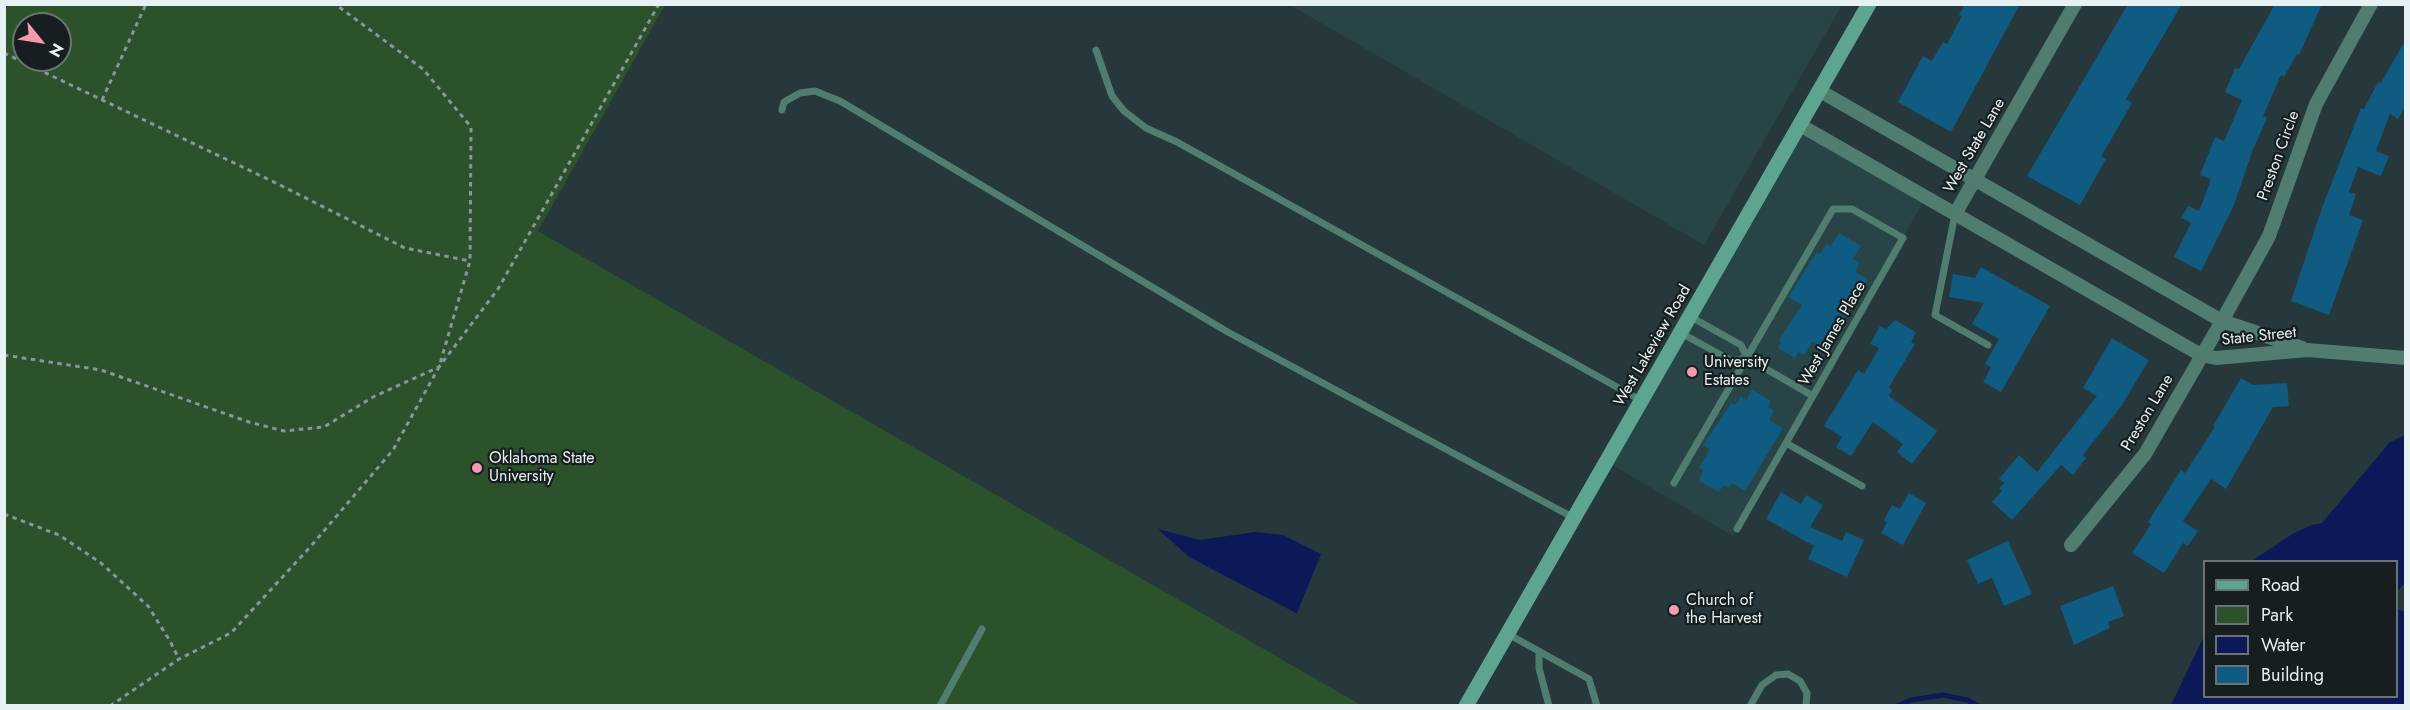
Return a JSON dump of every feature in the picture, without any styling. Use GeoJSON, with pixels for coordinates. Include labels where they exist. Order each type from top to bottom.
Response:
{"type":"FeatureCollection","features":[{"type":"Feature","properties":{"kind":"main road","name":"West Lakeview Road"},"geometry":{"type":"LineString","coordinates":[[1466,705],[1869,4]]}},
{"type":"Feature","properties":{"kind":"street","name":"West State Lane"},"geometry":{"type":"LineString","coordinates":[[1955,214],[2075,4]]}},
{"type":"Feature","properties":{"kind":"street","name":"Preston Circle"},"geometry":{"type":"LineString","coordinates":[[2222,321],[2268,236],[2316,104],[2371,4]]}},
{"type":"Feature","properties":{"kind":"street","name":"State Street"},"geometry":{"type":"LineString","coordinates":[[1820,91],[2222,321],[2307,350]]}},
{"type":"Feature","properties":{"kind":"street","name":"State Street"},"geometry":{"type":"LineString","coordinates":[[1800,125],[2201,354],[2216,358],[2307,350]]}},
{"type":"Feature","properties":{"kind":"street","name":"Preston Lane"},"geometry":{"type":"LineString","coordinates":[[2071,545],[2145,454],[2222,321]]}},
{"type":"Feature","properties":{"kind":"street"},"geometry":{"type":"LineString","coordinates":[[2307,350],[2406,358]]}},
{"type":"Feature","properties":{"kind":"lane"},"geometry":{"type":"LineString","coordinates":[[1096,50],[1112,96],[1124,111],[1146,128],[1177,142],[1642,401]]}},
{"type":"Feature","properties":{"kind":"lane"},"geometry":{"type":"LineString","coordinates":[[782,110],[784,102],[800,93],[815,91],[840,101],[1226,331],[1574,518]]}},
{"type":"Feature","properties":{"kind":"lane","name":"West James Place"},"geometry":{"type":"LineString","coordinates":[[1737,529],[1903,238],[1852,209],[1833,209],[1747,358]]}},
{"type":"Feature","properties":{"kind":"lane","name":"West State Lane"},"geometry":{"type":"LineString","coordinates":[[1955,214],[1935,315],[1988,345]]}},
{"type":"Feature","properties":{"kind":"lane"},"geometry":{"type":"LineString","coordinates":[[1691,317],[1741,345],[1747,358],[1813,396]]}},
{"type":"Feature","properties":{"kind":"lane"},"geometry":{"type":"LineString","coordinates":[[1681,333],[1732,361],[1747,358]]}},
{"type":"Feature","properties":{"kind":"lane"},"geometry":{"type":"LineString","coordinates":[[1674,483],[1747,358]]}},
{"type":"Feature","properties":{"kind":"lane"},"geometry":{"type":"LineString","coordinates":[[1786,443],[1862,486]]}},
{"type":"Feature","properties":{"kind":"lane"},"geometry":{"type":"LineString","coordinates":[[940,705],[982,629]]}},
{"type":"Feature","properties":{"kind":"lane"},"geometry":{"type":"LineString","coordinates":[[1507,634],[1589,679],[1597,705]]}},
{"type":"Feature","properties":{"kind":"lane"},"geometry":{"type":"LineString","coordinates":[[1539,652],[1539,668],[1548,705]]}},
{"type":"Feature","properties":{"kind":"lane"},"geometry":{"type":"LineString","coordinates":[[1750,705],[1762,685],[1776,675],[1788,674],[1800,681],[1804,687],[1807,693],[1806,705]]}},
{"type":"Feature","properties":{"kind":"path"},"geometry":{"type":"LineString","coordinates":[[102,100],[146,4]]}},
{"type":"Feature","properties":{"kind":"path"},"geometry":{"type":"LineString","coordinates":[[4,355],[101,370],[249,422],[284,431],[324,427],[373,397],[439,367],[470,261],[471,128],[423,69],[335,4]]}},
{"type":"Feature","properties":{"kind":"path"},"geometry":{"type":"LineString","coordinates":[[110,705],[179,659],[231,633],[311,546],[393,450],[439,367],[498,289],[659,4]]}},
{"type":"Feature","properties":{"kind":"path"},"geometry":{"type":"LineString","coordinates":[[4,53],[405,248],[470,261]]}},
{"type":"Feature","properties":{"kind":"path"},"geometry":{"type":"LineString","coordinates":[[4,514],[59,535],[101,563],[148,606],[171,641],[179,659]]}},
{"type":"Feature","properties":{"kind":"shaded area"},"geometry":{"type":"Polygon","coordinates":[[[1290,5],[1842,5],[1704,245],[1290,5]]]}},
{"type":"Feature","properties":{"kind":"shaded area"},"geometry":{"type":"Polygon","coordinates":[[[1803,126],[1926,197],[1733,536],[1609,463],[1803,126]]]}},
{"type":"Feature","properties":{"kind":"green space","name":"Oklahoma State University"},"geometry":{"type":"Polygon","coordinates":[[[4,5],[665,5],[538,231],[1361,705],[5,705],[4,5]]]}},
{"type":"Feature","properties":{"kind":"water"},"geometry":{"type":"Polygon","coordinates":[[[2405,435],[2405,583],[2398,590],[2398,560],[2254,560],[2294,533],[2322,523],[2390,442],[2405,435]]]}},
{"type":"Feature","properties":{"kind":"water"},"geometry":{"type":"Polygon","coordinates":[[[1158,529],[1200,540],[1255,532],[1283,535],[1321,554],[1297,613],[1189,557],[1158,529]]]}},
{"type":"Feature","properties":{"kind":"water"},"geometry":{"type":"Polygon","coordinates":[[[2398,609],[2405,612],[2405,705],[2171,705],[2203,638],[2203,698],[2398,698],[2398,609]]]}},
{"type":"Feature","properties":{"kind":"building"},"geometry":{"type":"Polygon","coordinates":[[[1965,4],[2020,4],[1951,132],[1898,102],[1923,56],[1932,61],[1943,42],[1947,44],[1962,16],[1959,15],[1965,4]]]}},
{"type":"Feature","properties":{"kind":"building"},"geometry":{"type":"Polygon","coordinates":[[[2128,4],[2182,4],[2126,99],[2132,103],[2101,157],[2106,159],[2080,205],[2027,176],[2128,4]]]}},
{"type":"Feature","properties":{"kind":"building"},"geometry":{"type":"Polygon","coordinates":[[[2275,4],[2322,4],[2299,55],[2297,54],[2284,77],[2281,75],[2263,116],[2267,118],[2252,152],[2234,205],[2201,271],[2174,257],[2191,223],[2181,218],[2188,206],[2199,211],[2211,179],[2200,175],[2215,137],[2224,141],[2242,100],[2225,92],[2235,68],[2239,69],[2275,4]]]}},
{"type":"Feature","properties":{"kind":"building"},"geometry":{"type":"Polygon","coordinates":[[[2406,39],[2406,105],[2398,119],[2390,114],[2376,151],[2389,156],[2381,176],[2358,167],[2349,192],[2356,194],[2349,215],[2363,220],[2329,315],[2291,301],[2323,205],[2361,108],[2364,109],[2378,82],[2381,83],[2406,39]]]}},
{"type":"Feature","properties":{"kind":"building"},"geometry":{"type":"Polygon","coordinates":[[[1839,233],[1861,246],[1853,259],[1860,263],[1855,272],[1868,279],[1826,350],[1812,342],[1805,355],[1798,352],[1795,358],[1778,348],[1781,342],[1779,340],[1802,305],[1788,297],[1817,252],[1820,254],[1826,244],[1831,246],[1839,233]]]}},
{"type":"Feature","properties":{"kind":"building"},"geometry":{"type":"Polygon","coordinates":[[[1981,267],[2050,306],[2001,392],[1983,382],[1991,367],[1985,364],[1999,339],[1972,324],[1984,303],[1949,297],[1953,274],[1975,278],[1981,267]]]}},
{"type":"Feature","properties":{"kind":"building"},"geometry":{"type":"Polygon","coordinates":[[[1895,320],[1916,332],[1911,342],[1915,344],[1889,387],[1892,390],[1889,396],[1937,431],[1912,464],[1897,452],[1903,444],[1873,422],[1851,456],[1836,447],[1842,437],[1824,426],[1858,370],[1864,374],[1879,348],[1870,344],[1880,326],[1886,329],[1895,320]]]}},
{"type":"Feature","properties":{"kind":"building"},"geometry":{"type":"Polygon","coordinates":[[[2112,338],[2149,360],[2122,405],[2083,455],[2086,458],[2073,475],[2061,465],[2012,520],[1992,502],[2002,491],[1999,489],[2004,483],[1999,479],[2019,455],[2037,472],[2097,396],[2083,388],[2112,338]]]}},
{"type":"Feature","properties":{"kind":"building"},"geometry":{"type":"Polygon","coordinates":[[[2241,378],[2253,385],[2287,383],[2289,406],[2273,407],[2226,489],[2211,479],[2183,521],[2198,531],[2188,546],[2183,543],[2164,573],[2132,553],[2151,524],[2148,522],[2181,470],[2185,473],[2215,427],[2213,426],[2241,378]]]}},
{"type":"Feature","properties":{"kind":"building"},"geometry":{"type":"Polygon","coordinates":[[[1752,389],[1771,401],[1768,407],[1774,411],[1769,420],[1783,428],[1745,491],[1732,483],[1729,488],[1723,485],[1719,492],[1699,481],[1703,470],[1699,468],[1710,449],[1703,445],[1731,403],[1735,405],[1741,396],[1746,400],[1752,389]]]}},
{"type":"Feature","properties":{"kind":"building"},"geometry":{"type":"Polygon","coordinates":[[[1781,492],[1801,504],[1806,495],[1823,505],[1810,527],[1842,541],[1846,532],[1864,540],[1847,577],[1808,559],[1814,546],[1766,519],[1781,492]]]}},
{"type":"Feature","properties":{"kind":"building"},"geometry":{"type":"Polygon","coordinates":[[[1909,493],[1926,503],[1903,545],[1881,533],[1887,523],[1884,520],[1892,505],[1900,509],[1909,493]]]}},
{"type":"Feature","properties":{"kind":"building"},"geometry":{"type":"Polygon","coordinates":[[[2008,541],[2032,594],[2004,606],[1992,578],[1978,584],[1967,560],[2008,541]]]}},
{"type":"Feature","properties":{"kind":"building"},"geometry":{"type":"Polygon","coordinates":[[[2113,586],[2124,616],[2108,622],[2110,628],[2074,645],[2060,606],[2113,586]]]}},
{"type":"Feature","properties":{"kind":"waterway"},"geometry":{"type":"LineString","coordinates":[[1897,706],[1911,700],[1943,695],[1967,700],[1979,706]]}},
{"type":"Feature","properties":{"kind":"place","name":"University Estates"},"geometry":{"type":"Point","coordinates":[1692,372]}},
{"type":"Feature","properties":{"kind":"place","name":"Oklahoma State University"},"geometry":{"type":"Point","coordinates":[477,468]}},
{"type":"Feature","properties":{"kind":"place","name":"Church of the Harvest"},"geometry":{"type":"Point","coordinates":[1674,610]}}]}
